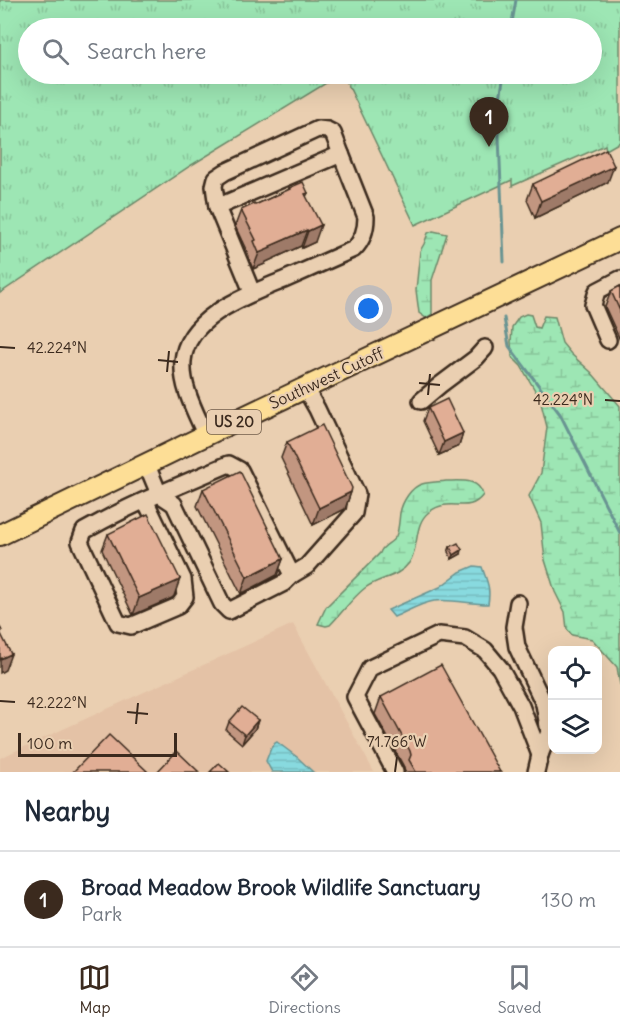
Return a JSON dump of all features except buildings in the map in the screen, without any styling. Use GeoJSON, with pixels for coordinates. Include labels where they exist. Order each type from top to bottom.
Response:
{"type":"FeatureCollection","features":[{"type":"Feature","properties":{"kind":"main road","name":"Southwest Cutoff"},"geometry":{"type":"LineString","coordinates":[[0,535],[620,239]]}},
{"type":"Feature","properties":{"kind":"lane"},"geometry":{"type":"LineString","coordinates":[[206,436],[183,376],[183,359],[188,344],[196,332],[228,304],[354,249],[363,236],[366,217],[333,133],[327,130],[318,129],[216,178],[214,186],[217,207],[252,292]]}},
{"type":"Feature","properties":{"kind":"lane"},"geometry":{"type":"LineString","coordinates":[[217,207],[341,154]]}},
{"type":"Feature","properties":{"kind":"lane"},"geometry":{"type":"LineString","coordinates":[[608,340],[593,305],[597,291],[620,279]]}},
{"type":"Feature","properties":{"kind":"lane"},"geometry":{"type":"LineString","coordinates":[[421,401],[476,358],[485,348]]}},
{"type":"Feature","properties":{"kind":"lane"},"geometry":{"type":"LineString","coordinates":[[152,496],[174,504],[222,604],[229,611],[284,584],[292,575],[308,566],[354,513],[357,494],[305,388]]}},
{"type":"Feature","properties":{"kind":"lane"},"geometry":{"type":"LineString","coordinates":[[147,465],[152,496],[183,579],[185,597],[177,606],[131,626],[118,623],[80,542],[84,531],[152,496],[229,464],[240,470],[292,575]]}},
{"type":"Feature","properties":{"kind":"lane"},"geometry":{"type":"LineString","coordinates":[[518,603],[514,627],[517,648],[544,704],[549,732],[536,772]]}},
{"type":"Feature","properties":{"kind":"lane"},"geometry":{"type":"LineString","coordinates":[[395,772],[355,697],[370,668],[438,635],[465,638],[485,650],[500,668],[521,706],[540,755]]}},
{"type":"Feature","properties":{"kind":"shaded area"},"geometry":{"type":"Polygon","coordinates":[[[293,624],[374,772],[0,772],[0,758],[293,624]]]}},
{"type":"Feature","properties":{"kind":"green space"},"geometry":{"type":"Polygon","coordinates":[[[0,0],[620,0],[620,142],[606,150],[605,145],[512,186],[512,180],[415,225],[348,84],[602,84],[602,18],[18,18],[18,84],[325,84],[190,166],[0,293],[0,0]]]}},
{"type":"Feature","properties":{"kind":"green space"},"geometry":{"type":"Polygon","coordinates":[[[433,231],[447,234],[432,280],[432,314],[426,318],[419,313],[416,290],[420,251],[428,233],[433,231]]]}},
{"type":"Feature","properties":{"kind":"green space"},"geometry":{"type":"Polygon","coordinates":[[[526,314],[531,315],[535,327],[539,328],[544,316],[555,317],[562,343],[620,406],[620,685],[617,667],[602,650],[602,646],[598,646],[592,639],[572,635],[567,629],[565,612],[555,592],[545,560],[541,523],[529,496],[541,473],[547,427],[540,399],[521,366],[512,357],[512,327],[519,317],[526,314]]]}},
{"type":"Feature","properties":{"kind":"green space"},"geometry":{"type":"Polygon","coordinates":[[[446,481],[473,483],[478,486],[483,495],[471,504],[444,505],[429,512],[421,523],[415,550],[405,568],[365,588],[330,625],[318,624],[326,607],[394,539],[398,530],[401,509],[411,492],[422,484],[446,481]]]}},
{"type":"Feature","properties":{"kind":"water"},"geometry":{"type":"Polygon","coordinates":[[[474,566],[482,567],[489,589],[488,604],[434,601],[394,617],[388,610],[440,587],[460,572],[474,566]]]}},
{"type":"Feature","properties":{"kind":"water"},"geometry":{"type":"Polygon","coordinates":[[[277,742],[313,772],[272,772],[266,761],[271,748],[277,742]]]}},
{"type":"Feature","properties":{"kind":"waterway"},"geometry":{"type":"LineString","coordinates":[[513,18],[516,0]]}},
{"type":"Feature","properties":{"kind":"waterway"},"geometry":{"type":"LineString","coordinates":[[502,84],[498,111],[504,262]]}},
{"type":"Feature","properties":{"kind":"waterway"},"geometry":{"type":"LineString","coordinates":[[504,318],[509,346],[560,414],[620,533]]}},
{"type":"Feature","properties":{"kind":"place","name":"Broad Meadow Brook Wildlife Sanctuary"},"geometry":{"type":"Point","coordinates":[489,147]}}]}
